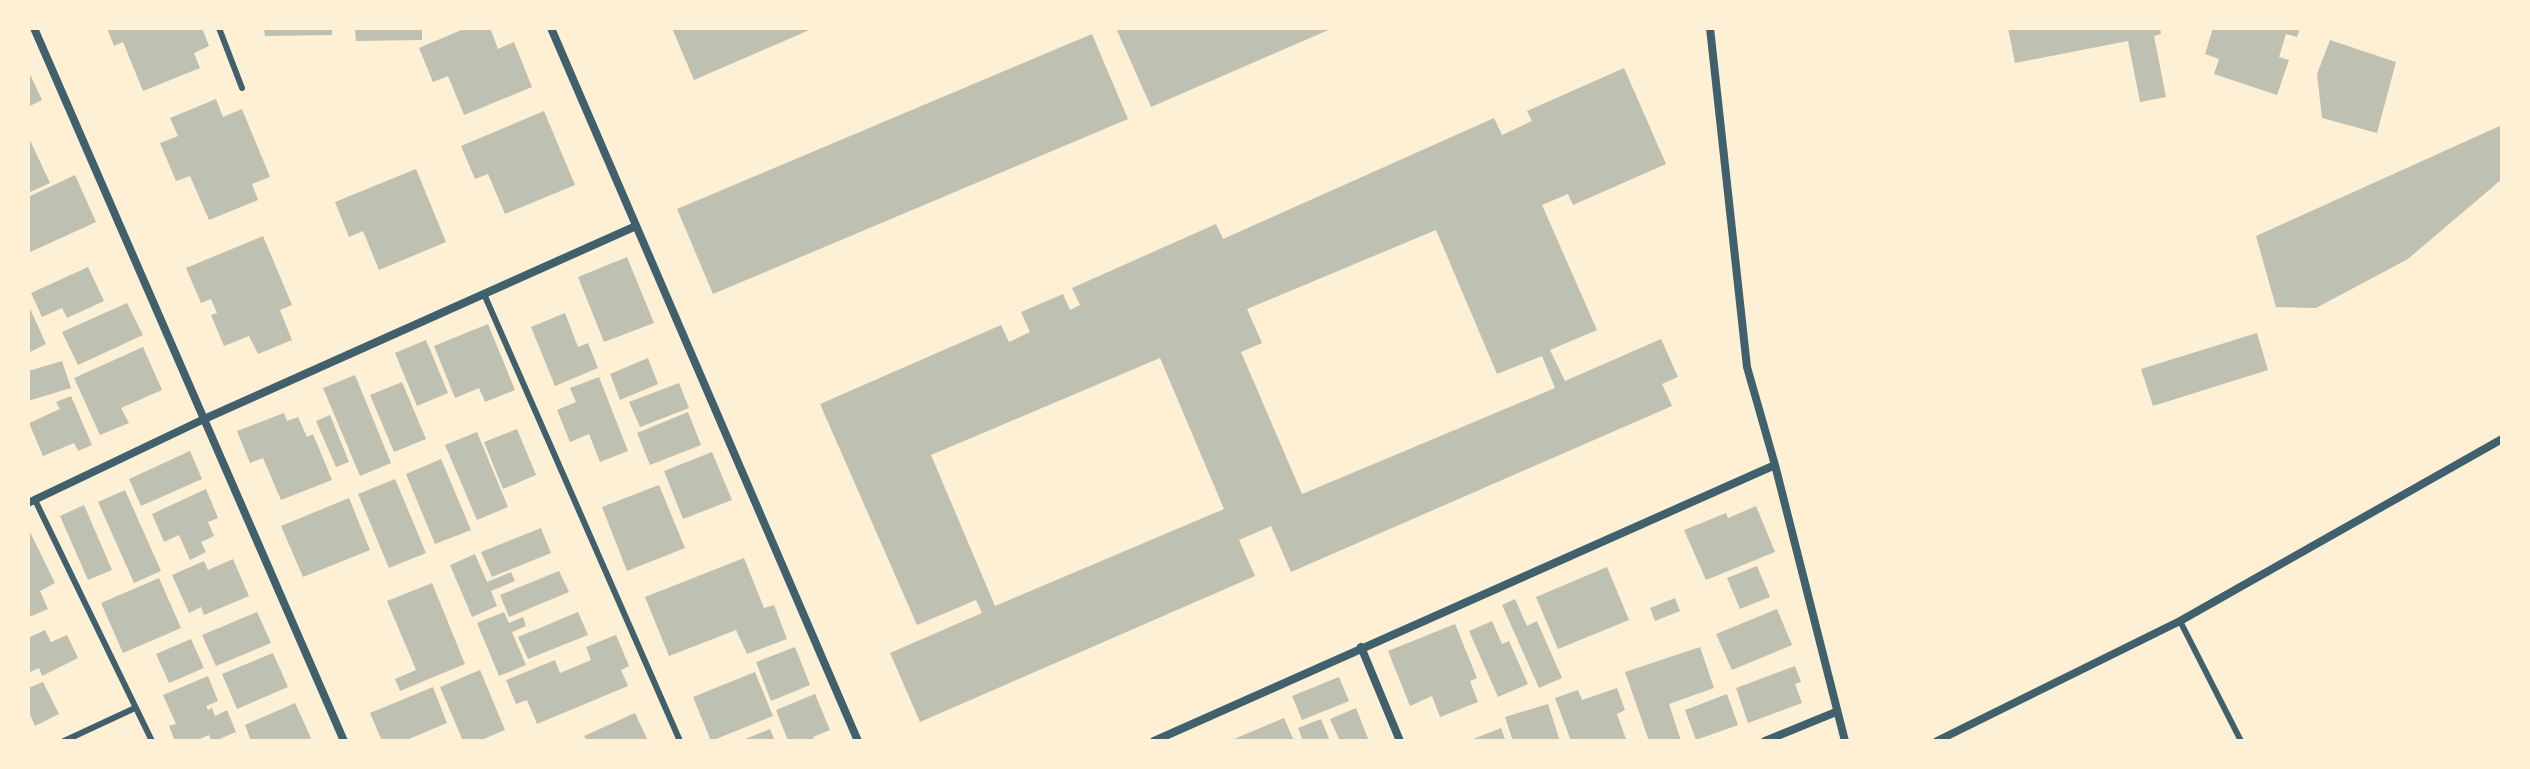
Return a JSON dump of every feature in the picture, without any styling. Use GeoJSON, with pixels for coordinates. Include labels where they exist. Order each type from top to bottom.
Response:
{"type":"FeatureCollection","features":[{"type":"Feature","properties":{"kind":"street"},"geometry":{"type":"LineString","coordinates":[[551,28],[858,741]]}},
{"type":"Feature","properties":{"kind":"street"},"geometry":{"type":"LineString","coordinates":[[1710,28],[1747,367],[1845,741]]}},
{"type":"Feature","properties":{"kind":"street"},"geometry":{"type":"LineString","coordinates":[[33,32],[344,741]]}},
{"type":"Feature","properties":{"kind":"street"},"geometry":{"type":"LineString","coordinates":[[32,502],[202,420],[636,226]]}},
{"type":"Feature","properties":{"kind":"street"},"geometry":{"type":"LineString","coordinates":[[1937,741],[2180,621],[2502,439]]}},
{"type":"Feature","properties":{"kind":"street"},"geometry":{"type":"LineString","coordinates":[[1154,741],[1775,465]]}},
{"type":"Feature","properties":{"kind":"street"},"geometry":{"type":"LineString","coordinates":[[1361,647],[1400,741]]}},
{"type":"Feature","properties":{"kind":"street"},"geometry":{"type":"LineString","coordinates":[[1765,741],[1836,712]]}},
{"type":"Feature","properties":{"kind":"lane"},"geometry":{"type":"LineString","coordinates":[[219,28],[242,88]]}},
{"type":"Feature","properties":{"kind":"lane"},"geometry":{"type":"LineString","coordinates":[[484,294],[680,741]]}},
{"type":"Feature","properties":{"kind":"lane"},"geometry":{"type":"LineString","coordinates":[[32,502],[152,741]]}},
{"type":"Feature","properties":{"kind":"lane"},"geometry":{"type":"LineString","coordinates":[[2180,621],[2241,741]]}},
{"type":"Feature","properties":{"kind":"lane"},"geometry":{"type":"LineString","coordinates":[[64,741],[135,708]]}},
{"type":"Feature","properties":{"kind":"building"},"geometry":{"type":"Polygon","coordinates":[[[107,28],[202,28],[209,46],[194,53],[200,68],[143,91],[123,42],[114,46],[107,28]]]}},
{"type":"Feature","properties":{"kind":"building"},"geometry":{"type":"Polygon","coordinates":[[[264,28],[332,28],[332,35],[265,36],[264,28]]]}},
{"type":"Feature","properties":{"kind":"building"},"geometry":{"type":"Polygon","coordinates":[[[355,28],[422,28],[422,40],[356,41],[355,28]]]}},
{"type":"Feature","properties":{"kind":"building"},"geometry":{"type":"Polygon","coordinates":[[[466,28],[490,28],[498,49],[514,42],[532,87],[464,115],[448,76],[433,82],[419,48],[466,28]]]}},
{"type":"Feature","properties":{"kind":"building"},"geometry":{"type":"Polygon","coordinates":[[[672,28],[814,28],[694,80],[672,28]]]}},
{"type":"Feature","properties":{"kind":"building"},"geometry":{"type":"Polygon","coordinates":[[[1116,28],[1333,28],[1151,107],[1116,28]]]}},
{"type":"Feature","properties":{"kind":"building"},"geometry":{"type":"Polygon","coordinates":[[[2008,28],[2160,28],[2161,34],[2154,36],[2166,97],[2140,102],[2128,41],[2015,63],[2008,28]]]}},
{"type":"Feature","properties":{"kind":"building"},"geometry":{"type":"Polygon","coordinates":[[[2213,28],[2300,28],[2297,37],[2286,34],[2279,57],[2289,60],[2277,95],[2214,74],[2219,59],[2205,54],[2213,28]]]}},
{"type":"Feature","properties":{"kind":"building"},"geometry":{"type":"Polygon","coordinates":[[[1092,34],[1128,119],[713,294],[677,209],[1092,34]]]}},
{"type":"Feature","properties":{"kind":"building"},"geometry":{"type":"Polygon","coordinates":[[[2330,40],[2396,62],[2377,133],[2322,118],[2317,74],[2330,40]]]}},
{"type":"Feature","properties":{"kind":"building"},"geometry":{"type":"Polygon","coordinates":[[[1624,68],[1666,164],[1573,205],[1568,194],[1542,205],[1597,330],[1550,350],[1565,381],[1661,339],[1678,377],[1662,384],[1672,406],[1291,572],[1271,526],[1239,540],[1255,576],[920,722],[890,653],[982,613],[976,600],[917,625],[820,404],[1001,325],[1009,342],[1030,332],[1021,312],[1063,294],[1070,310],[1080,305],[1072,288],[1216,224],[1223,239],[1494,118],[1502,135],[1532,121],[1527,111],[1624,68]],[[1436,230],[1247,309],[1262,343],[1241,352],[1302,494],[1555,388],[1542,356],[1497,374],[1436,230]],[[1160,358],[931,455],[995,606],[1224,509],[1160,358]]]}},
{"type":"Feature","properties":{"kind":"building"},"geometry":{"type":"Polygon","coordinates":[[[28,70],[42,100],[28,107],[28,70]]]}},
{"type":"Feature","properties":{"kind":"building"},"geometry":{"type":"Polygon","coordinates":[[[216,99],[223,117],[242,109],[270,177],[252,184],[258,200],[209,220],[190,176],[176,181],[160,143],[178,136],[170,118],[216,99]]]}},
{"type":"Feature","properties":{"kind":"building"},"geometry":{"type":"Polygon","coordinates":[[[544,111],[575,185],[505,214],[488,174],[475,179],[461,146],[544,111]]]}},
{"type":"Feature","properties":{"kind":"building"},"geometry":{"type":"Polygon","coordinates":[[[2502,125],[2502,179],[2408,259],[2316,308],[2276,307],[2256,236],[2502,125]]]}},
{"type":"Feature","properties":{"kind":"building"},"geometry":{"type":"Polygon","coordinates":[[[28,136],[50,183],[28,193],[28,136]]]}},
{"type":"Feature","properties":{"kind":"building"},"geometry":{"type":"Polygon","coordinates":[[[416,169],[446,242],[379,270],[363,231],[349,237],[335,202],[416,169]]]}},
{"type":"Feature","properties":{"kind":"building"},"geometry":{"type":"Polygon","coordinates":[[[75,175],[96,222],[28,253],[28,197],[75,175]]]}},
{"type":"Feature","properties":{"kind":"building"},"geometry":{"type":"Polygon","coordinates":[[[263,236],[292,305],[280,310],[292,340],[258,354],[249,336],[224,346],[211,315],[217,313],[211,299],[201,303],[186,268],[263,236]]]}},
{"type":"Feature","properties":{"kind":"building"},"geometry":{"type":"Polygon","coordinates":[[[627,257],[654,323],[604,342],[578,277],[627,257]]]}},
{"type":"Feature","properties":{"kind":"building"},"geometry":{"type":"Polygon","coordinates":[[[88,267],[104,301],[67,318],[62,308],[42,317],[31,293],[88,267]]]}},
{"type":"Feature","properties":{"kind":"building"},"geometry":{"type":"Polygon","coordinates":[[[127,303],[143,335],[78,365],[62,332],[127,303]]]}},
{"type":"Feature","properties":{"kind":"building"},"geometry":{"type":"Polygon","coordinates":[[[28,304],[46,344],[28,353],[28,304]]]}},
{"type":"Feature","properties":{"kind":"building"},"geometry":{"type":"Polygon","coordinates":[[[565,313],[578,347],[588,343],[598,368],[555,386],[531,327],[565,313]]]}},
{"type":"Feature","properties":{"kind":"building"},"geometry":{"type":"Polygon","coordinates":[[[488,324],[515,390],[485,402],[479,388],[455,398],[434,346],[488,324]]]}},
{"type":"Feature","properties":{"kind":"building"},"geometry":{"type":"Polygon","coordinates":[[[2257,333],[2268,370],[2153,406],[2141,369],[2257,333]]]}},
{"type":"Feature","properties":{"kind":"building"},"geometry":{"type":"Polygon","coordinates":[[[426,340],[448,393],[417,406],[395,353],[426,340]]]}},
{"type":"Feature","properties":{"kind":"building"},"geometry":{"type":"Polygon","coordinates":[[[143,347],[162,390],[121,408],[129,423],[100,435],[74,378],[143,347]]]}},
{"type":"Feature","properties":{"kind":"building"},"geometry":{"type":"Polygon","coordinates":[[[648,358],[658,384],[620,400],[610,374],[648,358]]]}},
{"type":"Feature","properties":{"kind":"building"},"geometry":{"type":"Polygon","coordinates":[[[62,361],[71,388],[28,401],[28,371],[62,361]]]}},
{"type":"Feature","properties":{"kind":"building"},"geometry":{"type":"Polygon","coordinates":[[[355,375],[391,463],[360,476],[323,388],[355,375]]]}},
{"type":"Feature","properties":{"kind":"building"},"geometry":{"type":"Polygon","coordinates":[[[599,377],[628,451],[600,462],[589,434],[570,442],[557,410],[576,402],[570,388],[599,377]]]}},
{"type":"Feature","properties":{"kind":"building"},"geometry":{"type":"Polygon","coordinates":[[[402,382],[426,439],[394,452],[370,395],[402,382]]]}},
{"type":"Feature","properties":{"kind":"building"},"geometry":{"type":"Polygon","coordinates":[[[679,383],[689,408],[640,427],[629,402],[679,383]]]}},
{"type":"Feature","properties":{"kind":"building"},"geometry":{"type":"Polygon","coordinates":[[[71,396],[92,445],[78,451],[74,443],[43,456],[29,423],[60,409],[56,402],[71,396]]]}},
{"type":"Feature","properties":{"kind":"building"},"geometry":{"type":"Polygon","coordinates":[[[688,412],[701,445],[650,465],[637,433],[688,412]]]}},
{"type":"Feature","properties":{"kind":"building"},"geometry":{"type":"Polygon","coordinates":[[[284,413],[287,421],[298,417],[307,437],[313,434],[332,480],[281,500],[263,458],[250,463],[237,431],[284,413]]]}},
{"type":"Feature","properties":{"kind":"building"},"geometry":{"type":"Polygon","coordinates":[[[330,415],[349,462],[336,467],[316,421],[330,415]]]}},
{"type":"Feature","properties":{"kind":"building"},"geometry":{"type":"Polygon","coordinates":[[[517,429],[536,475],[503,489],[484,442],[517,429]]]}},
{"type":"Feature","properties":{"kind":"building"},"geometry":{"type":"Polygon","coordinates":[[[477,432],[508,507],[477,520],[445,445],[477,432]]]}},
{"type":"Feature","properties":{"kind":"building"},"geometry":{"type":"Polygon","coordinates":[[[190,451],[202,479],[141,506],[129,479],[190,451]]]}},
{"type":"Feature","properties":{"kind":"building"},"geometry":{"type":"Polygon","coordinates":[[[712,452],[732,500],[683,519],[664,471],[712,452]]]}},
{"type":"Feature","properties":{"kind":"building"},"geometry":{"type":"Polygon","coordinates":[[[441,459],[471,530],[435,544],[406,474],[441,459]]]}},
{"type":"Feature","properties":{"kind":"building"},"geometry":{"type":"Polygon","coordinates":[[[395,479],[426,553],[389,568],[358,494],[395,479]]]}},
{"type":"Feature","properties":{"kind":"building"},"geometry":{"type":"Polygon","coordinates":[[[659,485],[685,548],[627,571],[602,507],[659,485]]]}},
{"type":"Feature","properties":{"kind":"building"},"geometry":{"type":"Polygon","coordinates":[[[206,489],[218,518],[208,522],[214,536],[201,542],[206,552],[190,560],[179,535],[164,542],[152,514],[206,489]]]}},
{"type":"Feature","properties":{"kind":"building"},"geometry":{"type":"Polygon","coordinates":[[[125,490],[161,571],[134,583],[98,502],[125,490]]]}},
{"type":"Feature","properties":{"kind":"building"},"geometry":{"type":"Polygon","coordinates":[[[349,498],[370,550],[303,577],[281,526],[349,498]]]}},
{"type":"Feature","properties":{"kind":"building"},"geometry":{"type":"Polygon","coordinates":[[[84,505],[112,570],[88,580],[60,516],[84,505]]]}},
{"type":"Feature","properties":{"kind":"building"},"geometry":{"type":"Polygon","coordinates":[[[1756,506],[1775,552],[1706,580],[1684,530],[1726,513],[1728,518],[1756,506]]]}},
{"type":"Feature","properties":{"kind":"building"},"geometry":{"type":"Polygon","coordinates":[[[28,528],[55,583],[40,591],[48,609],[29,617],[28,528]]]}},
{"type":"Feature","properties":{"kind":"building"},"geometry":{"type":"Polygon","coordinates":[[[541,528],[551,553],[492,577],[481,552],[541,528]]]}},
{"type":"Feature","properties":{"kind":"building"},"geometry":{"type":"Polygon","coordinates":[[[475,554],[487,582],[511,572],[515,581],[491,591],[497,606],[472,617],[450,565],[475,554]]]}},
{"type":"Feature","properties":{"kind":"building"},"geometry":{"type":"Polygon","coordinates":[[[744,558],[764,608],[774,605],[787,639],[747,654],[736,630],[669,656],[645,597],[744,558]]]}},
{"type":"Feature","properties":{"kind":"building"},"geometry":{"type":"Polygon","coordinates":[[[233,559],[249,596],[204,615],[201,607],[189,613],[172,575],[204,561],[208,570],[233,559]]]}},
{"type":"Feature","properties":{"kind":"building"},"geometry":{"type":"Polygon","coordinates":[[[1757,566],[1770,597],[1740,609],[1727,578],[1757,566]]]}},
{"type":"Feature","properties":{"kind":"building"},"geometry":{"type":"Polygon","coordinates":[[[1607,567],[1629,620],[1558,649],[1536,597],[1607,567]]]}},
{"type":"Feature","properties":{"kind":"building"},"geometry":{"type":"Polygon","coordinates":[[[559,571],[569,592],[509,617],[500,595],[559,571]]]}},
{"type":"Feature","properties":{"kind":"building"},"geometry":{"type":"Polygon","coordinates":[[[159,578],[181,628],[123,653],[101,603],[159,578]]]}},
{"type":"Feature","properties":{"kind":"building"},"geometry":{"type":"Polygon","coordinates":[[[432,583],[465,664],[400,691],[395,679],[416,670],[387,601],[432,583]]]}},
{"type":"Feature","properties":{"kind":"building"},"geometry":{"type":"Polygon","coordinates":[[[1675,598],[1680,611],[1655,621],[1650,608],[1675,598]]]}},
{"type":"Feature","properties":{"kind":"building"},"geometry":{"type":"Polygon","coordinates":[[[1515,599],[1527,626],[1537,621],[1562,678],[1539,688],[1502,605],[1515,599]]]}},
{"type":"Feature","properties":{"kind":"building"},"geometry":{"type":"Polygon","coordinates":[[[1777,609],[1792,645],[1732,670],[1716,634],[1777,609]]]}},
{"type":"Feature","properties":{"kind":"building"},"geometry":{"type":"Polygon","coordinates":[[[257,612],[271,643],[216,666],[202,635],[257,612]]]}},
{"type":"Feature","properties":{"kind":"building"},"geometry":{"type":"Polygon","coordinates":[[[504,612],[509,623],[523,617],[526,626],[512,632],[526,665],[499,676],[477,623],[504,612]]]}},
{"type":"Feature","properties":{"kind":"building"},"geometry":{"type":"Polygon","coordinates":[[[578,612],[588,635],[528,659],[518,637],[578,612]]]}},
{"type":"Feature","properties":{"kind":"building"},"geometry":{"type":"Polygon","coordinates":[[[1492,621],[1502,644],[1509,641],[1528,684],[1498,697],[1469,631],[1492,621]]]}},
{"type":"Feature","properties":{"kind":"building"},"geometry":{"type":"Polygon","coordinates":[[[1455,624],[1477,678],[1470,681],[1478,702],[1440,717],[1432,696],[1410,706],[1388,651],[1455,624]]]}},
{"type":"Feature","properties":{"kind":"building"},"geometry":{"type":"Polygon","coordinates":[[[45,630],[51,642],[67,635],[78,658],[42,676],[39,668],[28,673],[28,638],[45,630]]]}},
{"type":"Feature","properties":{"kind":"building"},"geometry":{"type":"Polygon","coordinates":[[[616,635],[629,666],[621,670],[628,686],[537,724],[527,700],[516,704],[506,680],[555,660],[560,673],[591,660],[586,647],[616,635]]]}},
{"type":"Feature","properties":{"kind":"building"},"geometry":{"type":"Polygon","coordinates":[[[191,639],[204,668],[169,683],[156,654],[191,639]]]}},
{"type":"Feature","properties":{"kind":"building"},"geometry":{"type":"Polygon","coordinates":[[[795,647],[810,685],[771,701],[756,662],[795,647]]]}},
{"type":"Feature","properties":{"kind":"building"},"geometry":{"type":"Polygon","coordinates":[[[1700,647],[1714,688],[1669,704],[1681,741],[1649,741],[1625,672],[1700,647]]]}},
{"type":"Feature","properties":{"kind":"building"},"geometry":{"type":"Polygon","coordinates":[[[273,653],[288,687],[237,709],[222,674],[273,653]]]}},
{"type":"Feature","properties":{"kind":"building"},"geometry":{"type":"Polygon","coordinates":[[[1795,666],[1801,682],[1795,684],[1802,703],[1748,723],[1736,688],[1795,666]]]}},
{"type":"Feature","properties":{"kind":"building"},"geometry":{"type":"Polygon","coordinates":[[[480,670],[505,730],[479,741],[463,741],[440,687],[480,670]]]}},
{"type":"Feature","properties":{"kind":"building"},"geometry":{"type":"Polygon","coordinates":[[[755,672],[773,716],[711,741],[693,697],[755,672]]]}},
{"type":"Feature","properties":{"kind":"building"},"geometry":{"type":"Polygon","coordinates":[[[208,676],[218,701],[206,706],[208,710],[212,708],[215,716],[227,710],[236,732],[215,741],[211,741],[209,735],[195,741],[175,741],[169,726],[176,724],[163,695],[208,676]]]}},
{"type":"Feature","properties":{"kind":"building"},"geometry":{"type":"Polygon","coordinates":[[[1339,677],[1349,701],[1302,720],[1292,696],[1339,677]]]}},
{"type":"Feature","properties":{"kind":"building"},"geometry":{"type":"Polygon","coordinates":[[[43,682],[59,714],[35,726],[28,710],[28,688],[43,682]]]}},
{"type":"Feature","properties":{"kind":"building"},"geometry":{"type":"Polygon","coordinates":[[[433,687],[447,723],[404,741],[382,741],[370,713],[433,687]]]}},
{"type":"Feature","properties":{"kind":"building"},"geometry":{"type":"Polygon","coordinates":[[[1617,688],[1625,710],[1617,714],[1626,739],[1571,741],[1555,698],[1578,690],[1582,700],[1617,688]]]}},
{"type":"Feature","properties":{"kind":"building"},"geometry":{"type":"Polygon","coordinates":[[[815,694],[830,730],[813,737],[815,741],[788,741],[776,710],[815,694]]]}},
{"type":"Feature","properties":{"kind":"building"},"geometry":{"type":"Polygon","coordinates":[[[1727,694],[1738,725],[1696,740],[1685,710],[1727,694]]]}},
{"type":"Feature","properties":{"kind":"building"},"geometry":{"type":"Polygon","coordinates":[[[295,703],[311,738],[304,741],[251,741],[245,725],[295,703]]]}},
{"type":"Feature","properties":{"kind":"building"},"geometry":{"type":"Polygon","coordinates":[[[1548,704],[1560,741],[1513,741],[1505,717],[1548,704]]]}},
{"type":"Feature","properties":{"kind":"building"},"geometry":{"type":"Polygon","coordinates":[[[1356,708],[1369,741],[1340,741],[1330,719],[1356,708]]]}},
{"type":"Feature","properties":{"kind":"building"},"geometry":{"type":"Polygon","coordinates":[[[635,713],[648,741],[587,741],[584,736],[635,713]]]}},
{"type":"Feature","properties":{"kind":"building"},"geometry":{"type":"Polygon","coordinates":[[[1284,718],[1294,741],[1234,739],[1284,718]]]}},
{"type":"Feature","properties":{"kind":"building"},"geometry":{"type":"Polygon","coordinates":[[[1321,719],[1330,741],[1303,741],[1298,728],[1321,719]]]}},
{"type":"Feature","properties":{"kind":"building"},"geometry":{"type":"Polygon","coordinates":[[[1501,728],[1505,739],[1500,741],[1468,741],[1501,728]]]}},
{"type":"Feature","properties":{"kind":"building"},"geometry":{"type":"Polygon","coordinates":[[[770,729],[775,741],[740,741],[770,729]]]}}]}
